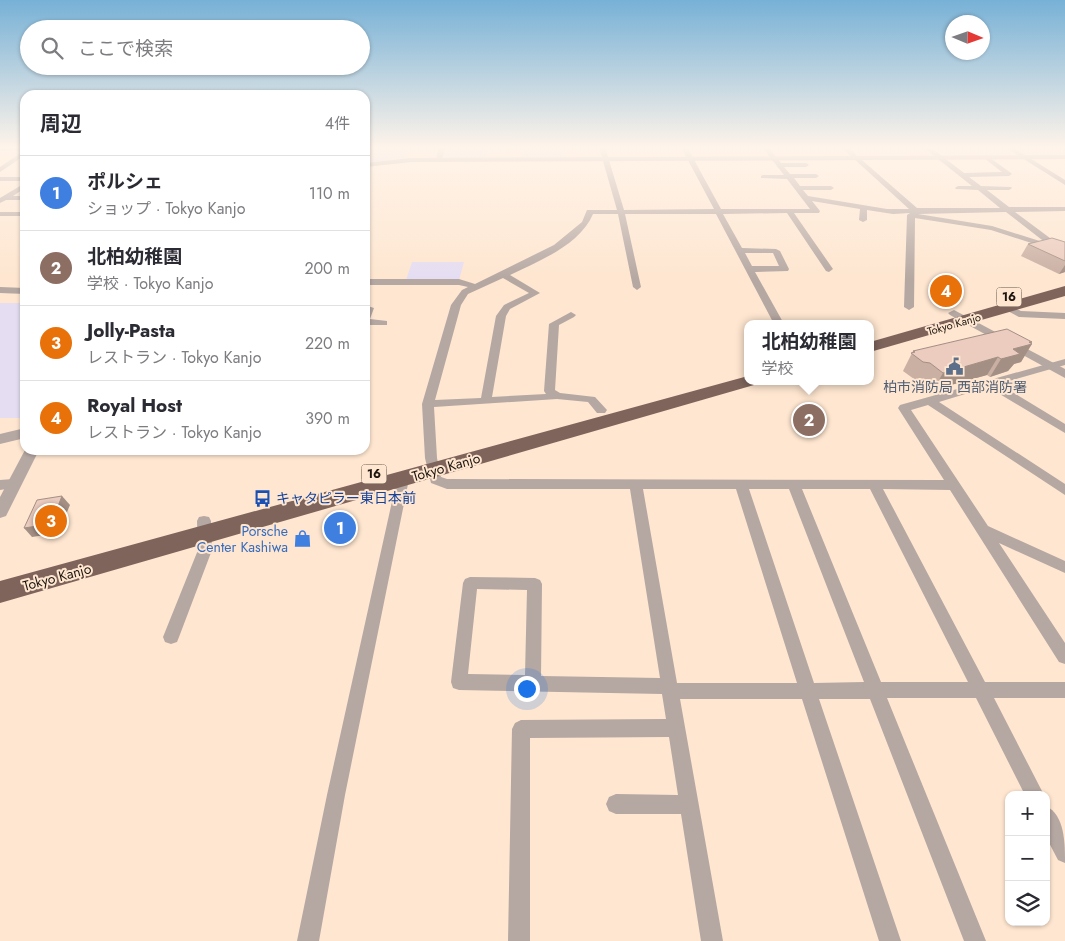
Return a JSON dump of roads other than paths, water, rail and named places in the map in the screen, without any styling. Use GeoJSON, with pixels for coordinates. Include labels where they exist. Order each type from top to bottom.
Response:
{"type":"FeatureCollection","features":[{"type":"Feature","properties":{"kind":"highway","name":"Tokyo Kanjo"},"geometry":{"type":"LineString","coordinates":[[874,346],[1065,281]]}},
{"type":"Feature","properties":{"kind":"highway","name":"Tokyo Kanjo"},"geometry":{"type":"LineString","coordinates":[[874,335],[1009,308],[1065,291]]}},
{"type":"Feature","properties":{"kind":"highway","name":"Tokyo Kanjo"},"geometry":{"type":"LineString","coordinates":[[0,578],[403,479],[431,464],[601,410],[744,370]]}},
{"type":"Feature","properties":{"kind":"highway","name":"Tokyo Kanjo"},"geometry":{"type":"LineString","coordinates":[[0,592],[205,528],[431,464],[744,382]]}},
{"type":"Feature","properties":{"kind":"street"},"geometry":{"type":"LineString","coordinates":[[2,199],[15,191]]}},
{"type":"Feature","properties":{"kind":"street"},"geometry":{"type":"LineString","coordinates":[[615,191],[638,288]]}},
{"type":"Feature","properties":{"kind":"street"},"geometry":{"type":"LineString","coordinates":[[708,191],[777,320]]}},
{"type":"Feature","properties":{"kind":"street"},"geometry":{"type":"LineString","coordinates":[[800,191],[816,210],[590,212],[590,219],[584,227],[555,248],[465,292],[456,305],[428,404],[431,464],[435,480],[447,484],[954,485]]}},
{"type":"Feature","properties":{"kind":"street"},"geometry":{"type":"LineString","coordinates":[[891,191],[913,212],[924,217],[992,228],[1065,252]]}},
{"type":"Feature","properties":{"kind":"street"},"geometry":{"type":"LineString","coordinates":[[985,191],[1056,246],[1053,248]]}},
{"type":"Feature","properties":{"kind":"street"},"geometry":{"type":"LineString","coordinates":[[2,199],[20,198]]}},
{"type":"Feature","properties":{"kind":"street"},"geometry":{"type":"LineString","coordinates":[[806,198],[886,211],[1065,209]]}},
{"type":"Feature","properties":{"kind":"street"},"geometry":{"type":"LineString","coordinates":[[863,220],[864,207]]}},
{"type":"Feature","properties":{"kind":"street"},"geometry":{"type":"LineString","coordinates":[[789,211],[829,270]]}},
{"type":"Feature","properties":{"kind":"street"},"geometry":{"type":"LineString","coordinates":[[909,307],[913,212]]}},
{"type":"Feature","properties":{"kind":"street"},"geometry":{"type":"LineString","coordinates":[[0,214],[20,214]]}},
{"type":"Feature","properties":{"kind":"street"},"geometry":{"type":"LineString","coordinates":[[740,250],[776,250],[785,269],[750,269]]}},
{"type":"Feature","properties":{"kind":"street"},"geometry":{"type":"LineString","coordinates":[[486,401],[501,316],[507,307],[536,293],[504,274]]}},
{"type":"Feature","properties":{"kind":"street"},"geometry":{"type":"LineString","coordinates":[[370,282],[459,282],[476,287]]}},
{"type":"Feature","properties":{"kind":"street"},"geometry":{"type":"LineString","coordinates":[[0,290],[20,290]]}},
{"type":"Feature","properties":{"kind":"street"},"geometry":{"type":"LineString","coordinates":[[1009,308],[1019,314],[1065,316]]}},
{"type":"Feature","properties":{"kind":"street"},"geometry":{"type":"LineString","coordinates":[[557,396],[549,391],[554,324],[571,315]]}},
{"type":"Feature","properties":{"kind":"street"},"geometry":{"type":"LineString","coordinates":[[961,317],[1065,374]]}},
{"type":"Feature","properties":{"kind":"street"},"geometry":{"type":"LineString","coordinates":[[370,321],[384,324]]}},
{"type":"Feature","properties":{"kind":"street"},"geometry":{"type":"LineString","coordinates":[[1065,362],[904,408],[1065,657]]}},
{"type":"Feature","properties":{"kind":"street"},"geometry":{"type":"LineString","coordinates":[[989,383],[1065,429]]}},
{"type":"Feature","properties":{"kind":"street"},"geometry":{"type":"LineString","coordinates":[[428,404],[557,396],[592,399],[601,410]]}},
{"type":"Feature","properties":{"kind":"street"},"geometry":{"type":"LineString","coordinates":[[929,400],[1065,490]]}},
{"type":"Feature","properties":{"kind":"street"},"geometry":{"type":"LineString","coordinates":[[0,439],[20,434]]}},
{"type":"Feature","properties":{"kind":"street"},"geometry":{"type":"LineString","coordinates":[[0,512],[7,484],[28,455]]}},
{"type":"Feature","properties":{"kind":"street"},"geometry":{"type":"LineString","coordinates":[[308,941],[336,794],[403,479]]}},
{"type":"Feature","properties":{"kind":"street"},"geometry":{"type":"LineString","coordinates":[[636,485],[712,941]]}},
{"type":"Feature","properties":{"kind":"street"},"geometry":{"type":"LineString","coordinates":[[740,485],[890,941]]}},
{"type":"Feature","properties":{"kind":"street"},"geometry":{"type":"LineString","coordinates":[[794,485],[976,941]]}},
{"type":"Feature","properties":{"kind":"street"},"geometry":{"type":"LineString","coordinates":[[874,485],[1033,791]]}},
{"type":"Feature","properties":{"kind":"street"},"geometry":{"type":"LineString","coordinates":[[171,637],[205,550],[205,528]]}},
{"type":"Feature","properties":{"kind":"street"},"geometry":{"type":"LineString","coordinates":[[983,530],[1065,567]]}},
{"type":"Feature","properties":{"kind":"street"},"geometry":{"type":"LineString","coordinates":[[533,683],[535,584],[470,583],[459,682],[808,690],[1065,690]]}},
{"type":"Feature","properties":{"kind":"street"},"geometry":{"type":"LineString","coordinates":[[520,941],[522,729],[676,728]]}},
{"type":"Feature","properties":{"kind":"street"},"geometry":{"type":"LineString","coordinates":[[616,804],[690,805]]}},
{"type":"Feature","properties":{"kind":"street"},"geometry":{"type":"LineString","coordinates":[[1050,824],[1065,852]]}},
{"type":"Feature","properties":{"kind":"place","name":"Royal Host"},"geometry":{"type":"Point","coordinates":[946,291]}},
{"type":"Feature","properties":{"kind":"place","name":"柏市消防局 西部消防署"},"geometry":{"type":"Point","coordinates":[955,367]}},
{"type":"Feature","properties":{"kind":"place","name":"北柏幼稚園"},"geometry":{"type":"Point","coordinates":[809,420]}},
{"type":"Feature","properties":{"kind":"place","name":"キャタピラー東日本前"},"geometry":{"type":"Point","coordinates":[262,498]}},
{"type":"Feature","properties":{"kind":"place","name":"Jolly-Pasta"},"geometry":{"type":"Point","coordinates":[51,521]}},
{"type":"Feature","properties":{"kind":"place","name":"ポルシェ"},"geometry":{"type":"Point","coordinates":[340,528]}},
{"type":"Feature","properties":{"kind":"place","name":"Porsche Center Kashiwa"},"geometry":{"type":"Point","coordinates":[302,539]}}]}
